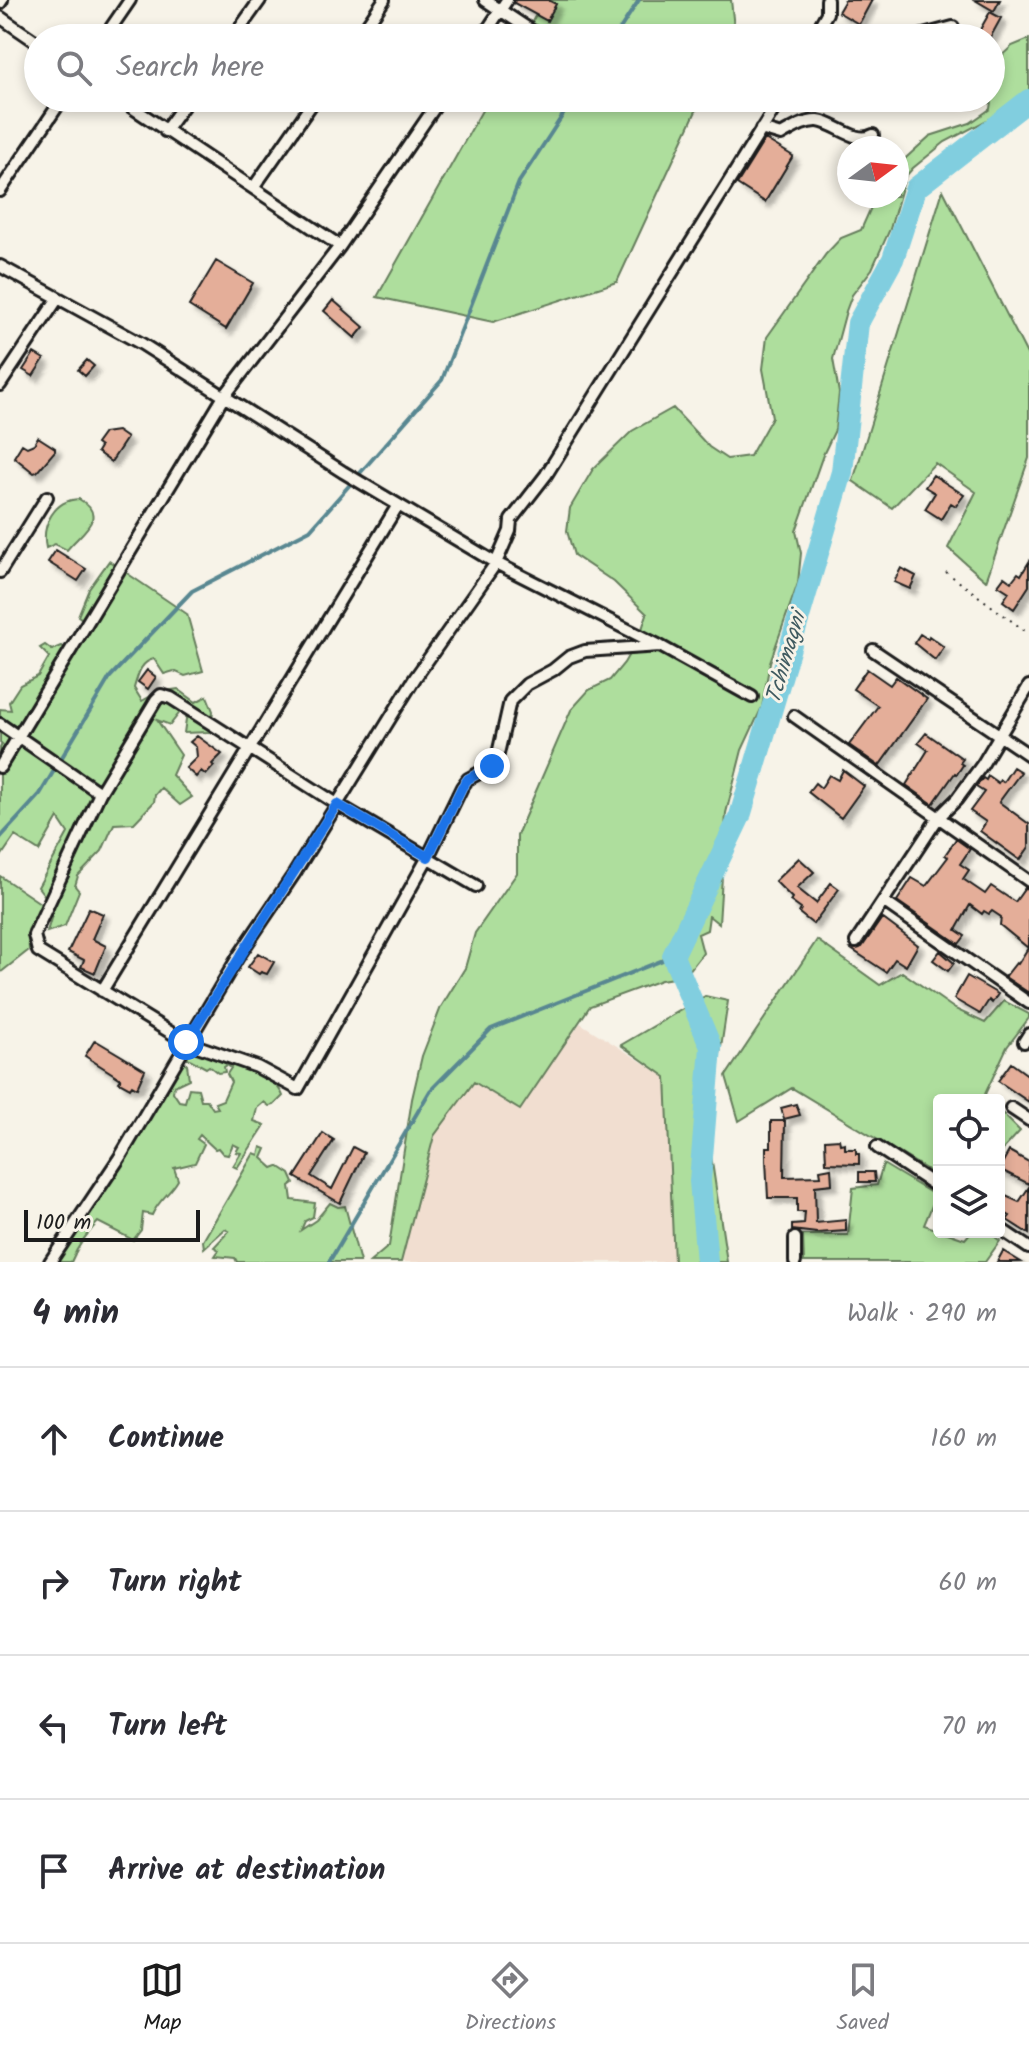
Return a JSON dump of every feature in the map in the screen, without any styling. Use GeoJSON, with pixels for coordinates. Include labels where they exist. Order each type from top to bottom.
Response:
{"type":"FeatureCollection","features":[{"type":"Feature","properties":{"kind":"street"},"geometry":{"type":"LineString","coordinates":[[114,24],[130,0]]}},
{"type":"Feature","properties":{"kind":"street"},"geometry":{"type":"LineString","coordinates":[[243,24],[260,0]]}},
{"type":"Feature","properties":{"kind":"street"},"geometry":{"type":"LineString","coordinates":[[368,24],[384,0]]}},
{"type":"Feature","properties":{"kind":"street"},"geometry":{"type":"LineString","coordinates":[[485,0],[522,24]]}},
{"type":"Feature","properties":{"kind":"street"},"geometry":{"type":"LineString","coordinates":[[492,24],[507,0]]}},
{"type":"Feature","properties":{"kind":"street"},"geometry":{"type":"LineString","coordinates":[[821,24],[827,13],[827,0]]}},
{"type":"Feature","properties":{"kind":"street"},"geometry":{"type":"LineString","coordinates":[[0,17],[24,33]]}},
{"type":"Feature","properties":{"kind":"street"},"geometry":{"type":"LineString","coordinates":[[0,191],[54,112]]}},
{"type":"Feature","properties":{"kind":"street"},"geometry":{"type":"LineString","coordinates":[[138,112],[340,246]]}},
{"type":"Feature","properties":{"kind":"street"},"geometry":{"type":"LineString","coordinates":[[165,131],[179,112]]}},
{"type":"Feature","properties":{"kind":"street"},"geometry":{"type":"LineString","coordinates":[[254,187],[306,112]]}},
{"type":"Feature","properties":{"kind":"street"},"geometry":{"type":"LineString","coordinates":[[0,767],[223,398],[340,246],[431,112]]}},
{"type":"Feature","properties":{"kind":"street"},"geometry":{"type":"LineString","coordinates":[[50,1262],[120,1157],[186,1042],[415,678],[496,563],[510,531],[511,520],[546,475],[772,112]]}},
{"type":"Feature","properties":{"kind":"street"},"geometry":{"type":"LineString","coordinates":[[761,129],[781,135],[816,120],[860,138],[873,135]]}},
{"type":"Feature","properties":{"kind":"street"},"geometry":{"type":"LineString","coordinates":[[0,266],[142,344],[223,398],[496,563],[660,646],[752,697]]}},
{"type":"Feature","properties":{"kind":"street"},"geometry":{"type":"LineString","coordinates":[[0,385],[58,298]]}},
{"type":"Feature","properties":{"kind":"street"},"geometry":{"type":"LineString","coordinates":[[0,572],[47,497]]}},
{"type":"Feature","properties":{"kind":"street"},"geometry":{"type":"LineString","coordinates":[[102,991],[398,505]]}},
{"type":"Feature","properties":{"kind":"street"},"geometry":{"type":"LineString","coordinates":[[476,886],[428,857],[337,804],[171,698],[161,695],[100,793],[34,935],[38,951],[186,1042],[257,1067],[296,1089],[301,1088],[428,857],[462,787],[468,779],[492,766],[498,754],[510,701],[520,689],[569,657],[585,651],[660,646]]}},
{"type":"Feature","properties":{"kind":"street"},"geometry":{"type":"LineString","coordinates":[[873,650],[1029,755]]}},
{"type":"Feature","properties":{"kind":"street"},"geometry":{"type":"LineString","coordinates":[[856,942],[938,818],[957,799],[982,765],[1029,686]]}},
{"type":"Feature","properties":{"kind":"street"},"geometry":{"type":"LineString","coordinates":[[794,716],[1029,881]]}},
{"type":"Feature","properties":{"kind":"street"},"geometry":{"type":"LineString","coordinates":[[0,724],[100,793]]}},
{"type":"Feature","properties":{"kind":"street"},"geometry":{"type":"LineString","coordinates":[[883,901],[1029,1003]]}},
{"type":"Feature","properties":{"kind":"street"},"geometry":{"type":"LineString","coordinates":[[1011,1108],[1029,1120]]}},
{"type":"Feature","properties":{"kind":"street"},"geometry":{"type":"LineString","coordinates":[[877,1147],[933,1184]]}},
{"type":"Feature","properties":{"kind":"street"},"geometry":{"type":"LineString","coordinates":[[1005,1232],[1029,1248]]}},
{"type":"Feature","properties":{"kind":"street"},"geometry":{"type":"LineString","coordinates":[[795,1238],[795,1262]]}},
{"type":"Feature","properties":{"kind":"path"},"geometry":{"type":"LineString","coordinates":[[946,572],[1029,634]]}},
{"type":"Feature","properties":{"kind":"shaded area"},"geometry":{"type":"Polygon","coordinates":[[[580,1023],[666,1077],[674,1262],[401,1262],[434,1136],[474,1082],[520,1109],[580,1023]]]}},
{"type":"Feature","properties":{"kind":"green space"},"geometry":{"type":"Polygon","coordinates":[[[544,0],[731,0],[734,24],[531,24],[544,0]]]}},
{"type":"Feature","properties":{"kind":"green space"},"geometry":{"type":"Polygon","coordinates":[[[1029,39],[1029,92],[1005,111],[1005,53],[1029,39]]]}},
{"type":"Feature","properties":{"kind":"green space"},"geometry":{"type":"Polygon","coordinates":[[[481,112],[696,112],[617,282],[493,322],[377,297],[481,112]]]}},
{"type":"Feature","properties":{"kind":"green space"},"geometry":{"type":"Polygon","coordinates":[[[986,112],[1002,112],[945,142],[909,172],[909,155],[930,136],[970,123],[986,112]]]}},
{"type":"Feature","properties":{"kind":"green space"},"geometry":{"type":"Polygon","coordinates":[[[943,190],[1029,358],[1029,458],[986,581],[948,548],[976,492],[935,463],[892,508],[853,481],[943,190]]]}},
{"type":"Feature","properties":{"kind":"green space"},"geometry":{"type":"Polygon","coordinates":[[[871,208],[896,208],[872,269],[852,295],[833,359],[839,393],[835,430],[796,531],[801,553],[798,583],[770,662],[762,707],[742,750],[726,813],[719,924],[709,916],[707,930],[698,934],[703,953],[685,976],[661,980],[590,1006],[520,1110],[474,1082],[434,1136],[401,1262],[370,1262],[389,1246],[412,1099],[422,1056],[441,1007],[465,968],[475,933],[517,873],[517,835],[571,710],[589,690],[610,680],[624,663],[640,635],[647,614],[614,582],[574,555],[567,531],[570,508],[593,469],[632,431],[673,408],[709,447],[727,459],[750,456],[772,417],[763,369],[767,337],[826,254],[841,238],[861,230],[871,208]]]}},
{"type":"Feature","properties":{"kind":"green space"},"geometry":{"type":"Polygon","coordinates":[[[79,499],[92,512],[90,525],[67,550],[55,544],[46,548],[46,531],[51,515],[70,500],[79,499]]]}},
{"type":"Feature","properties":{"kind":"green space"},"geometry":{"type":"Polygon","coordinates":[[[109,561],[187,614],[203,671],[185,676],[174,671],[164,674],[154,659],[143,666],[134,688],[142,701],[158,692],[178,689],[196,702],[207,696],[213,711],[210,732],[184,733],[187,712],[181,711],[170,725],[157,720],[181,755],[172,775],[192,797],[180,805],[161,788],[154,802],[134,823],[114,824],[102,851],[78,876],[75,886],[79,891],[65,926],[47,932],[54,908],[38,887],[68,833],[58,818],[39,851],[15,836],[0,858],[0,709],[11,710],[9,702],[20,685],[38,676],[49,657],[40,648],[45,645],[52,650],[62,646],[74,656],[93,627],[78,616],[89,589],[109,561]]]}},
{"type":"Feature","properties":{"kind":"green space"},"geometry":{"type":"Polygon","coordinates":[[[0,876],[43,905],[28,930],[29,950],[0,973],[0,876]]]}},
{"type":"Feature","properties":{"kind":"green space"},"geometry":{"type":"Polygon","coordinates":[[[817,940],[880,985],[902,972],[955,1009],[985,1023],[1004,1001],[1029,1014],[1007,1047],[985,1094],[933,1094],[933,1173],[792,1088],[739,1121],[726,1076],[817,940]]]}},
{"type":"Feature","properties":{"kind":"green space"},"geometry":{"type":"Polygon","coordinates":[[[705,996],[728,1001],[708,1135],[727,1262],[674,1262],[666,1077],[621,1045],[705,996]]]}},
{"type":"Feature","properties":{"kind":"green space"},"geometry":{"type":"Polygon","coordinates":[[[187,1046],[255,1071],[277,1086],[283,1096],[274,1105],[264,1102],[257,1108],[254,1121],[265,1125],[237,1168],[233,1166],[241,1153],[236,1152],[239,1147],[233,1144],[228,1155],[223,1154],[200,1135],[197,1139],[204,1144],[195,1163],[174,1168],[178,1180],[152,1215],[143,1213],[141,1230],[133,1240],[98,1222],[71,1262],[54,1262],[161,1098],[181,1061],[187,1064],[189,1079],[174,1086],[173,1092],[179,1101],[185,1102],[189,1088],[198,1089],[201,1100],[207,1100],[213,1109],[218,1108],[215,1103],[223,1100],[231,1082],[227,1074],[231,1068],[227,1065],[225,1072],[218,1073],[209,1066],[206,1068],[184,1056],[187,1046]]]}},
{"type":"Feature","properties":{"kind":"green space"},"geometry":{"type":"Polygon","coordinates":[[[1005,1116],[1020,1131],[1005,1147],[1005,1116]]]}},
{"type":"Feature","properties":{"kind":"green space"},"geometry":{"type":"Polygon","coordinates":[[[261,1147],[266,1149],[262,1158],[273,1168],[278,1166],[290,1174],[294,1183],[290,1186],[292,1200],[315,1203],[313,1217],[305,1221],[301,1230],[316,1220],[330,1203],[345,1206],[360,1262],[237,1262],[235,1258],[215,1256],[219,1250],[214,1247],[229,1231],[225,1229],[204,1248],[203,1241],[254,1153],[259,1155],[261,1147]]]}},
{"type":"Feature","properties":{"kind":"green space"},"geometry":{"type":"Polygon","coordinates":[[[883,1164],[933,1194],[933,1203],[924,1225],[933,1228],[933,1238],[996,1238],[1000,1241],[985,1262],[804,1262],[803,1235],[848,1235],[853,1188],[877,1185],[883,1164]]]}},
{"type":"Feature","properties":{"kind":"building"},"geometry":{"type":"Polygon","coordinates":[[[515,0],[548,0],[556,4],[547,21],[514,3],[515,0]]]}},
{"type":"Feature","properties":{"kind":"building"},"geometry":{"type":"Polygon","coordinates":[[[845,0],[872,0],[859,24],[838,12],[845,0]]]}},
{"type":"Feature","properties":{"kind":"building"},"geometry":{"type":"Polygon","coordinates":[[[975,0],[1000,0],[994,11],[975,0]]]}},
{"type":"Feature","properties":{"kind":"building"},"geometry":{"type":"Polygon","coordinates":[[[990,12],[1001,18],[998,24],[983,24],[990,12]]]}},
{"type":"Feature","properties":{"kind":"building"},"geometry":{"type":"Polygon","coordinates":[[[765,139],[793,156],[765,202],[737,184],[765,139]]]}},
{"type":"Feature","properties":{"kind":"building"},"geometry":{"type":"Polygon","coordinates":[[[216,261],[253,283],[226,329],[189,306],[216,261]]]}},
{"type":"Feature","properties":{"kind":"building"},"geometry":{"type":"Polygon","coordinates":[[[333,300],[364,327],[355,338],[324,311],[333,300]]]}},
{"type":"Feature","properties":{"kind":"building"},"geometry":{"type":"Polygon","coordinates":[[[34,353],[44,359],[33,376],[23,370],[34,353]]]}},
{"type":"Feature","properties":{"kind":"building"},"geometry":{"type":"Polygon","coordinates":[[[87,360],[94,366],[85,376],[78,370],[87,360]]]}},
{"type":"Feature","properties":{"kind":"building"},"geometry":{"type":"Polygon","coordinates":[[[117,431],[127,438],[111,462],[97,452],[100,447],[96,444],[104,433],[117,431]]]}},
{"type":"Feature","properties":{"kind":"building"},"geometry":{"type":"Polygon","coordinates":[[[38,437],[55,451],[34,473],[14,457],[22,444],[27,447],[34,444],[38,437]]]}},
{"type":"Feature","properties":{"kind":"building"},"geometry":{"type":"Polygon","coordinates":[[[933,475],[964,495],[956,506],[951,503],[941,519],[925,509],[935,493],[925,487],[933,475]]]}},
{"type":"Feature","properties":{"kind":"building"},"geometry":{"type":"Polygon","coordinates":[[[56,550],[86,569],[78,581],[48,562],[56,550]]]}},
{"type":"Feature","properties":{"kind":"building"},"geometry":{"type":"Polygon","coordinates":[[[1029,562],[1029,586],[1014,609],[1003,601],[1009,592],[998,585],[1004,577],[1011,582],[1018,573],[1021,575],[1029,562]]]}},
{"type":"Feature","properties":{"kind":"building"},"geometry":{"type":"Polygon","coordinates":[[[901,568],[916,576],[910,589],[894,582],[901,568]]]}},
{"type":"Feature","properties":{"kind":"building"},"geometry":{"type":"Polygon","coordinates":[[[920,634],[928,639],[929,636],[944,647],[935,660],[914,643],[920,634]]]}},
{"type":"Feature","properties":{"kind":"building"},"geometry":{"type":"Polygon","coordinates":[[[867,669],[890,685],[896,677],[927,699],[879,766],[849,745],[878,706],[853,689],[867,669]]]}},
{"type":"Feature","properties":{"kind":"building"},"geometry":{"type":"Polygon","coordinates":[[[147,670],[156,677],[148,689],[138,682],[147,670]]]}},
{"type":"Feature","properties":{"kind":"building"},"geometry":{"type":"Polygon","coordinates":[[[926,733],[963,759],[957,774],[933,804],[906,785],[928,750],[918,743],[926,733]]]}},
{"type":"Feature","properties":{"kind":"building"},"geometry":{"type":"Polygon","coordinates":[[[197,736],[222,754],[206,775],[201,771],[196,777],[186,768],[197,757],[196,747],[190,742],[197,736]]]}},
{"type":"Feature","properties":{"kind":"building"},"geometry":{"type":"Polygon","coordinates":[[[1013,767],[1021,772],[999,802],[1029,824],[1029,847],[1020,860],[980,831],[986,822],[970,811],[984,792],[976,787],[983,778],[986,780],[988,776],[998,783],[1000,780],[1003,782],[1013,767]]]}},
{"type":"Feature","properties":{"kind":"building"},"geometry":{"type":"Polygon","coordinates":[[[843,770],[864,786],[841,818],[808,792],[815,783],[821,788],[829,775],[838,780],[843,770]]]}},
{"type":"Feature","properties":{"kind":"building"},"geometry":{"type":"Polygon","coordinates":[[[956,839],[970,849],[960,864],[969,870],[963,879],[985,894],[991,886],[1015,902],[1025,888],[1029,889],[1029,993],[1005,977],[1028,948],[1000,925],[1001,917],[992,911],[982,914],[970,905],[956,930],[965,936],[959,944],[897,901],[912,878],[926,886],[948,857],[945,855],[956,839]]]}},
{"type":"Feature","properties":{"kind":"building"},"geometry":{"type":"Polygon","coordinates":[[[799,858],[814,872],[797,888],[816,903],[831,883],[839,889],[813,924],[799,913],[801,909],[790,901],[792,898],[775,881],[799,858]]]}},
{"type":"Feature","properties":{"kind":"building"},"geometry":{"type":"Polygon","coordinates":[[[89,908],[103,914],[92,939],[106,946],[95,973],[81,967],[84,960],[68,952],[89,908]]]}},
{"type":"Feature","properties":{"kind":"building"},"geometry":{"type":"Polygon","coordinates":[[[882,918],[918,945],[906,966],[895,959],[886,972],[851,949],[862,947],[882,918]]]}},
{"type":"Feature","properties":{"kind":"building"},"geometry":{"type":"Polygon","coordinates":[[[940,951],[954,963],[948,971],[933,960],[940,951]]]}},
{"type":"Feature","properties":{"kind":"building"},"geometry":{"type":"Polygon","coordinates":[[[258,953],[274,962],[267,974],[259,974],[248,967],[258,953]]]}},
{"type":"Feature","properties":{"kind":"building"},"geometry":{"type":"Polygon","coordinates":[[[967,976],[998,994],[992,1003],[989,1000],[980,1014],[954,999],[967,976]]]}},
{"type":"Feature","properties":{"kind":"building"},"geometry":{"type":"Polygon","coordinates":[[[95,1040],[145,1070],[137,1088],[119,1082],[121,1079],[85,1056],[95,1040]]]}},
{"type":"Feature","properties":{"kind":"building"},"geometry":{"type":"Polygon","coordinates":[[[1011,1063],[1029,1076],[1029,1102],[998,1081],[1011,1063]]]}},
{"type":"Feature","properties":{"kind":"building"},"geometry":{"type":"Polygon","coordinates":[[[796,1104],[800,1115],[784,1119],[781,1108],[796,1104]]]}},
{"type":"Feature","properties":{"kind":"building"},"geometry":{"type":"Polygon","coordinates":[[[771,1121],[785,1121],[784,1177],[821,1176],[820,1170],[831,1168],[832,1184],[815,1186],[816,1223],[846,1220],[846,1231],[817,1233],[792,1230],[792,1225],[804,1224],[805,1212],[797,1212],[797,1198],[768,1198],[766,1147],[771,1147],[771,1121]]]}},
{"type":"Feature","properties":{"kind":"building"},"geometry":{"type":"Polygon","coordinates":[[[323,1133],[334,1140],[311,1176],[332,1189],[353,1147],[364,1153],[340,1203],[295,1177],[323,1133]]]}},
{"type":"Feature","properties":{"kind":"building"},"geometry":{"type":"Polygon","coordinates":[[[839,1139],[840,1144],[845,1143],[845,1149],[856,1149],[859,1164],[826,1163],[825,1140],[839,1139]]]}},
{"type":"Feature","properties":{"kind":"building"},"geometry":{"type":"Polygon","coordinates":[[[1009,1151],[1029,1162],[1029,1184],[1005,1172],[1005,1158],[1009,1151]]]}},
{"type":"Feature","properties":{"kind":"building"},"geometry":{"type":"Polygon","coordinates":[[[859,1172],[874,1172],[875,1182],[859,1182],[859,1172]]]}},
{"type":"Feature","properties":{"kind":"building"},"geometry":{"type":"Polygon","coordinates":[[[1029,1187],[1029,1234],[1007,1220],[1010,1216],[1005,1213],[1005,1196],[1019,1202],[1029,1187]]]}},
{"type":"Feature","properties":{"kind":"building"},"geometry":{"type":"Polygon","coordinates":[[[1003,1251],[1021,1262],[997,1262],[1003,1251]]]}},
{"type":"Feature","properties":{"kind":"waterway"},"geometry":{"type":"LineString","coordinates":[[623,24],[639,0]]}},
{"type":"Feature","properties":{"kind":"waterway","name":"Tchimagni"},"geometry":{"type":"LineString","coordinates":[[707,1262],[700,1181],[711,1047],[673,956],[740,816],[842,472],[858,323],[893,259],[916,188],[1029,100]]}},
{"type":"Feature","properties":{"kind":"waterway"},"geometry":{"type":"LineString","coordinates":[[0,838],[40,794],[110,677],[192,591],[310,530],[442,380],[519,182],[565,112]]}},
{"type":"Feature","properties":{"kind":"waterway"},"geometry":{"type":"LineString","coordinates":[[329,1262],[430,1091],[491,1029],[673,956]]}},
{"type":"Feature","properties":{"kind":"route"},"geometry":{"type":"LineString","coordinates":[[186,1042],[337,804],[428,857],[462,787],[468,779],[492,766]]}}]}
